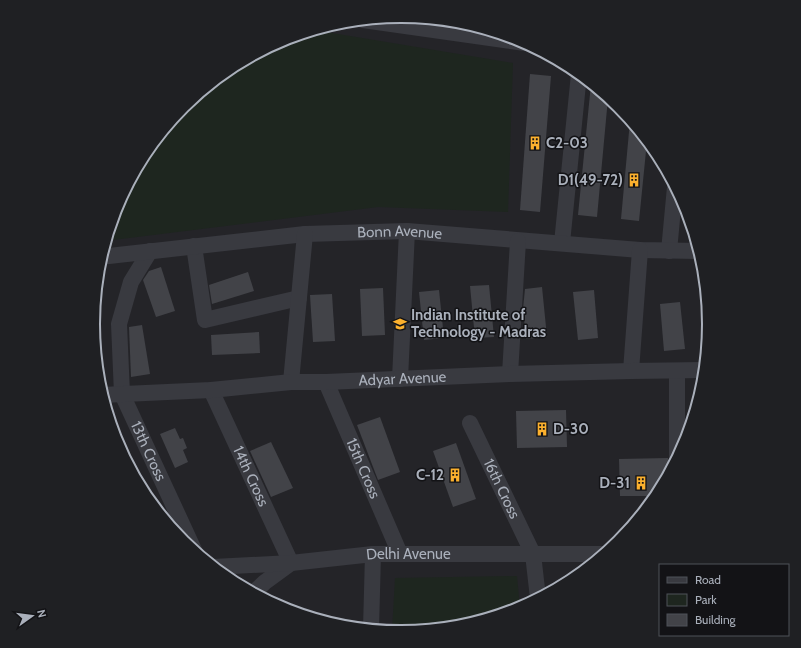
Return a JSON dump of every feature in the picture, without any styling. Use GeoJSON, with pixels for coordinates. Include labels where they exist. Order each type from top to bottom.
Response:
{"type":"FeatureCollection","features":[{"type":"Feature","properties":{"kind":"lane"},"geometry":{"type":"LineString","coordinates":[[388,24],[497,39]]}},
{"type":"Feature","properties":{"kind":"lane"},"geometry":{"type":"LineString","coordinates":[[562,243],[578,81]]}},
{"type":"Feature","properties":{"kind":"lane"},"geometry":{"type":"LineString","coordinates":[[669,251],[674,199]]}},
{"type":"Feature","properties":{"kind":"lane"},"geometry":{"type":"LineString","coordinates":[[400,379],[407,231]]}},
{"type":"Feature","properties":{"kind":"lane","name":"Bonn Avenue"},"geometry":{"type":"LineString","coordinates":[[107,257],[305,234],[407,231],[640,250],[692,251]]}},
{"type":"Feature","properties":{"kind":"lane"},"geometry":{"type":"LineString","coordinates":[[290,382],[305,234]]}},
{"type":"Feature","properties":{"kind":"lane"},"geometry":{"type":"LineString","coordinates":[[510,374],[518,241]]}},
{"type":"Feature","properties":{"kind":"lane"},"geometry":{"type":"LineString","coordinates":[[194,246],[205,320],[299,298]]}},
{"type":"Feature","properties":{"kind":"lane"},"geometry":{"type":"LineString","coordinates":[[631,371],[640,250]]}},
{"type":"Feature","properties":{"kind":"lane"},"geometry":{"type":"LineString","coordinates":[[122,394],[119,324],[132,282],[150,251]]}},
{"type":"Feature","properties":{"kind":"lane","name":"Adyar Avenue"},"geometry":{"type":"LineString","coordinates":[[108,395],[211,390],[290,382],[326,382],[510,374],[698,370]]}},
{"type":"Feature","properties":{"kind":"lane"},"geometry":{"type":"LineString","coordinates":[[677,372],[677,443]]}},
{"type":"Feature","properties":{"kind":"lane","name":"15th Cross"},"geometry":{"type":"LineString","coordinates":[[326,382],[400,554]]}},
{"type":"Feature","properties":{"kind":"lane","name":"14th Cross"},"geometry":{"type":"LineString","coordinates":[[211,390],[290,563]]}},
{"type":"Feature","properties":{"kind":"lane","name":"13th Cross"},"geometry":{"type":"LineString","coordinates":[[122,394],[179,528]]}},
{"type":"Feature","properties":{"kind":"lane","name":"16th Cross"},"geometry":{"type":"LineString","coordinates":[[470,423],[533,554],[537,592]]}},
{"type":"Feature","properties":{"kind":"lane"},"geometry":{"type":"LineString","coordinates":[[371,623],[373,554]]}},
{"type":"Feature","properties":{"kind":"lane","name":"Delhi Avenue"},"geometry":{"type":"LineString","coordinates":[[222,567],[290,563],[373,554],[594,554]]}},
{"type":"Feature","properties":{"kind":"lane"},"geometry":{"type":"LineString","coordinates":[[257,589],[290,563]]}},
{"type":"Feature","properties":{"kind":"shaded area","name":"Indian Institute of Technology - Madras"},"geometry":{"type":"Polygon","coordinates":[[[400,23],[420,24],[478,33],[534,54],[551,63],[584,85],[627,126],[651,157],[661,174],[679,209],[686,227],[696,265],[702,324],[701,344],[696,383],[686,421],[679,439],[661,475],[639,507],[627,522],[599,550],[584,563],[551,585],[516,602],[497,609],[478,615],[440,622],[400,625],[381,624],[323,615],[267,594],[250,585],[217,563],[174,522],[150,491],[140,474],[122,439],[115,421],[105,383],[102,363],[100,344],[100,304],[105,265],[115,227],[122,209],[140,173],[162,141],[174,126],[202,98],[217,85],[250,63],[285,46],[304,39],[323,33],[361,26],[400,23]]]}},
{"type":"Feature","properties":{"kind":"green space"},"geometry":{"type":"Polygon","coordinates":[[[327,32],[513,63],[508,212],[378,207],[112,240],[122,209],[140,173],[150,157],[174,126],[217,85],[250,63],[285,46],[327,32]]]}},
{"type":"Feature","properties":{"kind":"green space"},"geometry":{"type":"Polygon","coordinates":[[[517,576],[519,601],[478,615],[459,619],[420,624],[392,625],[395,578],[517,576]]]}},
{"type":"Feature","properties":{"kind":"building","name":"C2-03"},"geometry":{"type":"Polygon","coordinates":[[[530,74],[551,76],[540,212],[520,210],[530,74]]]}},
{"type":"Feature","properties":{"kind":"building"},"geometry":{"type":"Polygon","coordinates":[[[590,91],[607,106],[597,217],[578,215],[590,91]]]}},
{"type":"Feature","properties":{"kind":"building","name":"D1(49-72)"},"geometry":{"type":"Polygon","coordinates":[[[629,129],[646,150],[639,221],[621,219],[629,129]]]}},
{"type":"Feature","properties":{"kind":"building"},"geometry":{"type":"Polygon","coordinates":[[[161,267],[175,311],[156,317],[143,280],[149,271],[161,267]]]}},
{"type":"Feature","properties":{"kind":"building"},"geometry":{"type":"Polygon","coordinates":[[[248,272],[254,291],[212,304],[209,285],[248,272]]]}},
{"type":"Feature","properties":{"kind":"building"},"geometry":{"type":"Polygon","coordinates":[[[489,285],[494,337],[475,338],[470,286],[489,285]]]}},
{"type":"Feature","properties":{"kind":"building"},"geometry":{"type":"Polygon","coordinates":[[[542,287],[547,337],[526,339],[523,309],[525,289],[542,287]]]}},
{"type":"Feature","properties":{"kind":"building"},"geometry":{"type":"Polygon","coordinates":[[[383,288],[385,335],[362,336],[360,289],[383,288]]]}},
{"type":"Feature","properties":{"kind":"building"},"geometry":{"type":"Polygon","coordinates":[[[439,290],[444,338],[424,340],[419,292],[439,290]]]}},
{"type":"Feature","properties":{"kind":"building"},"geometry":{"type":"Polygon","coordinates":[[[594,290],[598,338],[578,340],[573,292],[594,290]]]}},
{"type":"Feature","properties":{"kind":"building"},"geometry":{"type":"Polygon","coordinates":[[[332,294],[335,341],[313,342],[310,295],[332,294]]]}},
{"type":"Feature","properties":{"kind":"building"},"geometry":{"type":"Polygon","coordinates":[[[680,302],[685,349],[664,351],[660,304],[680,302]]]}},
{"type":"Feature","properties":{"kind":"building"},"geometry":{"type":"Polygon","coordinates":[[[142,325],[150,374],[131,377],[129,327],[142,325]]]}},
{"type":"Feature","properties":{"kind":"building"},"geometry":{"type":"Polygon","coordinates":[[[259,332],[260,353],[212,355],[211,335],[259,332]]]}},
{"type":"Feature","properties":{"kind":"building","name":"D-30"},"geometry":{"type":"Polygon","coordinates":[[[566,410],[567,447],[517,448],[516,411],[566,410]]]}},
{"type":"Feature","properties":{"kind":"building"},"geometry":{"type":"Polygon","coordinates":[[[380,417],[400,472],[378,480],[357,425],[380,417]]]}},
{"type":"Feature","properties":{"kind":"building"},"geometry":{"type":"Polygon","coordinates":[[[175,428],[180,439],[183,438],[187,448],[183,450],[188,462],[175,468],[160,434],[175,428]]]}},
{"type":"Feature","properties":{"kind":"building"},"geometry":{"type":"Polygon","coordinates":[[[271,442],[293,488],[271,497],[250,451],[271,442]]]}},
{"type":"Feature","properties":{"kind":"building","name":"C-12"},"geometry":{"type":"Polygon","coordinates":[[[456,443],[476,499],[453,507],[433,451],[456,443]]]}},
{"type":"Feature","properties":{"kind":"building","name":"D-31"},"geometry":{"type":"Polygon","coordinates":[[[668,458],[668,461],[647,496],[620,496],[619,459],[668,458]]]}},
{"type":"Feature","properties":{"kind":"place","name":"C2-03"},"geometry":{"type":"Point","coordinates":[535,143]}},
{"type":"Feature","properties":{"kind":"place","name":"D1(49-72)"},"geometry":{"type":"Point","coordinates":[634,180]}},
{"type":"Feature","properties":{"kind":"place","name":"Indian Institute of Technology - Madras"},"geometry":{"type":"Point","coordinates":[400,324]}},
{"type":"Feature","properties":{"kind":"place","name":"D-30"},"geometry":{"type":"Point","coordinates":[542,429]}},
{"type":"Feature","properties":{"kind":"place","name":"C-12"},"geometry":{"type":"Point","coordinates":[455,475]}},
{"type":"Feature","properties":{"kind":"place","name":"D-31"},"geometry":{"type":"Point","coordinates":[641,483]}}]}
